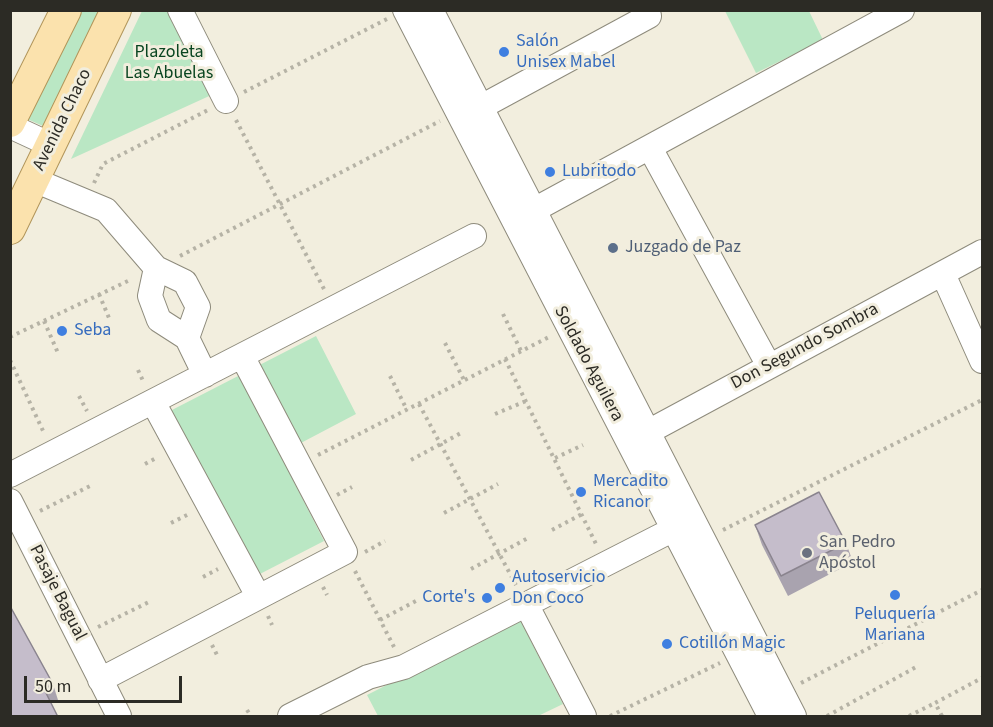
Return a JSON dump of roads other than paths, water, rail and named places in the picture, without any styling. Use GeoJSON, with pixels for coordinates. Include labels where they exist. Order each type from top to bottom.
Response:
{"type":"FeatureCollection","features":[{"type":"Feature","properties":{"kind":"main road"},"geometry":{"type":"LineString","coordinates":[[10,124],[66,10]]}},
{"type":"Feature","properties":{"kind":"main road","name":"Avenida Chaco"},"geometry":{"type":"LineString","coordinates":[[10,229],[116,10]]}},
{"type":"Feature","properties":{"kind":"street"},"geometry":{"type":"LineString","coordinates":[[180,10],[226,101]]}},
{"type":"Feature","properties":{"kind":"street","name":"Soldado Aguilera"},"geometry":{"type":"LineString","coordinates":[[405,10],[456,113],[524,216],[638,437],[672,530],[751,662],[782,693],[794,717]]}},
{"type":"Feature","properties":{"kind":"street","name":"Soldado Aguilera"},"geometry":{"type":"LineString","coordinates":[[431,10],[481,107],[568,327],[703,540],[770,717]]}},
{"type":"Feature","properties":{"kind":"street"},"geometry":{"type":"LineString","coordinates":[[524,216],[902,10]]}},
{"type":"Feature","properties":{"kind":"street"},"geometry":{"type":"LineString","coordinates":[[481,107],[649,16]]}},
{"type":"Feature","properties":{"kind":"street"},"geometry":{"type":"LineString","coordinates":[[10,124],[51,145]]}},
{"type":"Feature","properties":{"kind":"street"},"geometry":{"type":"LineString","coordinates":[[650,148],[769,366]]}},
{"type":"Feature","properties":{"kind":"street"},"geometry":{"type":"LineString","coordinates":[[34,180],[106,210],[156,268],[185,282],[198,307],[187,338]]}},
{"type":"Feature","properties":{"kind":"street"},"geometry":{"type":"LineString","coordinates":[[10,476],[474,236]]}},
{"type":"Feature","properties":{"kind":"street","name":"Don Segundo Sombra"},"geometry":{"type":"LineString","coordinates":[[638,437],[982,252]]}},
{"type":"Feature","properties":{"kind":"street"},"geometry":{"type":"LineString","coordinates":[[156,268],[150,296],[159,320],[187,338],[205,375]]}},
{"type":"Feature","properties":{"kind":"street"},"geometry":{"type":"LineString","coordinates":[[943,274],[982,361]]}},
{"type":"Feature","properties":{"kind":"street"},"geometry":{"type":"LineString","coordinates":[[100,680],[345,552],[242,356]]}},
{"type":"Feature","properties":{"kind":"street"},"geometry":{"type":"LineString","coordinates":[[153,402],[258,597]]}},
{"type":"Feature","properties":{"kind":"street","name":"Pasaje Bagual"},"geometry":{"type":"LineString","coordinates":[[15,511],[119,717]]}},
{"type":"Feature","properties":{"kind":"street"},"geometry":{"type":"LineString","coordinates":[[290,717],[368,677],[404,667],[672,530]]}},
{"type":"Feature","properties":{"kind":"street"},"geometry":{"type":"LineString","coordinates":[[527,606],[576,714]]}},
{"type":"Feature","properties":{"kind":"place","name":"Salón Unisex Mabel"},"geometry":{"type":"Point","coordinates":[504,52]}},
{"type":"Feature","properties":{"kind":"place","name":"Lubritodo"},"geometry":{"type":"Point","coordinates":[550,172]}},
{"type":"Feature","properties":{"kind":"place","name":"Juzgado de Paz"},"geometry":{"type":"Point","coordinates":[613,248]}},
{"type":"Feature","properties":{"kind":"place","name":"Seba"},"geometry":{"type":"Point","coordinates":[62,331]}},
{"type":"Feature","properties":{"kind":"place","name":"Mercadito Ricanor"},"geometry":{"type":"Point","coordinates":[581,492]}},
{"type":"Feature","properties":{"kind":"place","name":"San Pedro Apóstol"},"geometry":{"type":"Point","coordinates":[807,553]}},
{"type":"Feature","properties":{"kind":"place","name":"Autoservicio Don Coco"},"geometry":{"type":"Point","coordinates":[500,588]}},
{"type":"Feature","properties":{"kind":"place","name":"Peluquería Mariana"},"geometry":{"type":"Point","coordinates":[895,595]}},
{"type":"Feature","properties":{"kind":"place","name":"Corte's"},"geometry":{"type":"Point","coordinates":[487,598]}},
{"type":"Feature","properties":{"kind":"place","name":"Cotillón Magic"},"geometry":{"type":"Point","coordinates":[667,644]}},
{"type":"Feature","properties":{"kind":"park label","name":"Plazoleta Las Abuelas"},"geometry":{"type":"Point","coordinates":[169,63]}}]}
